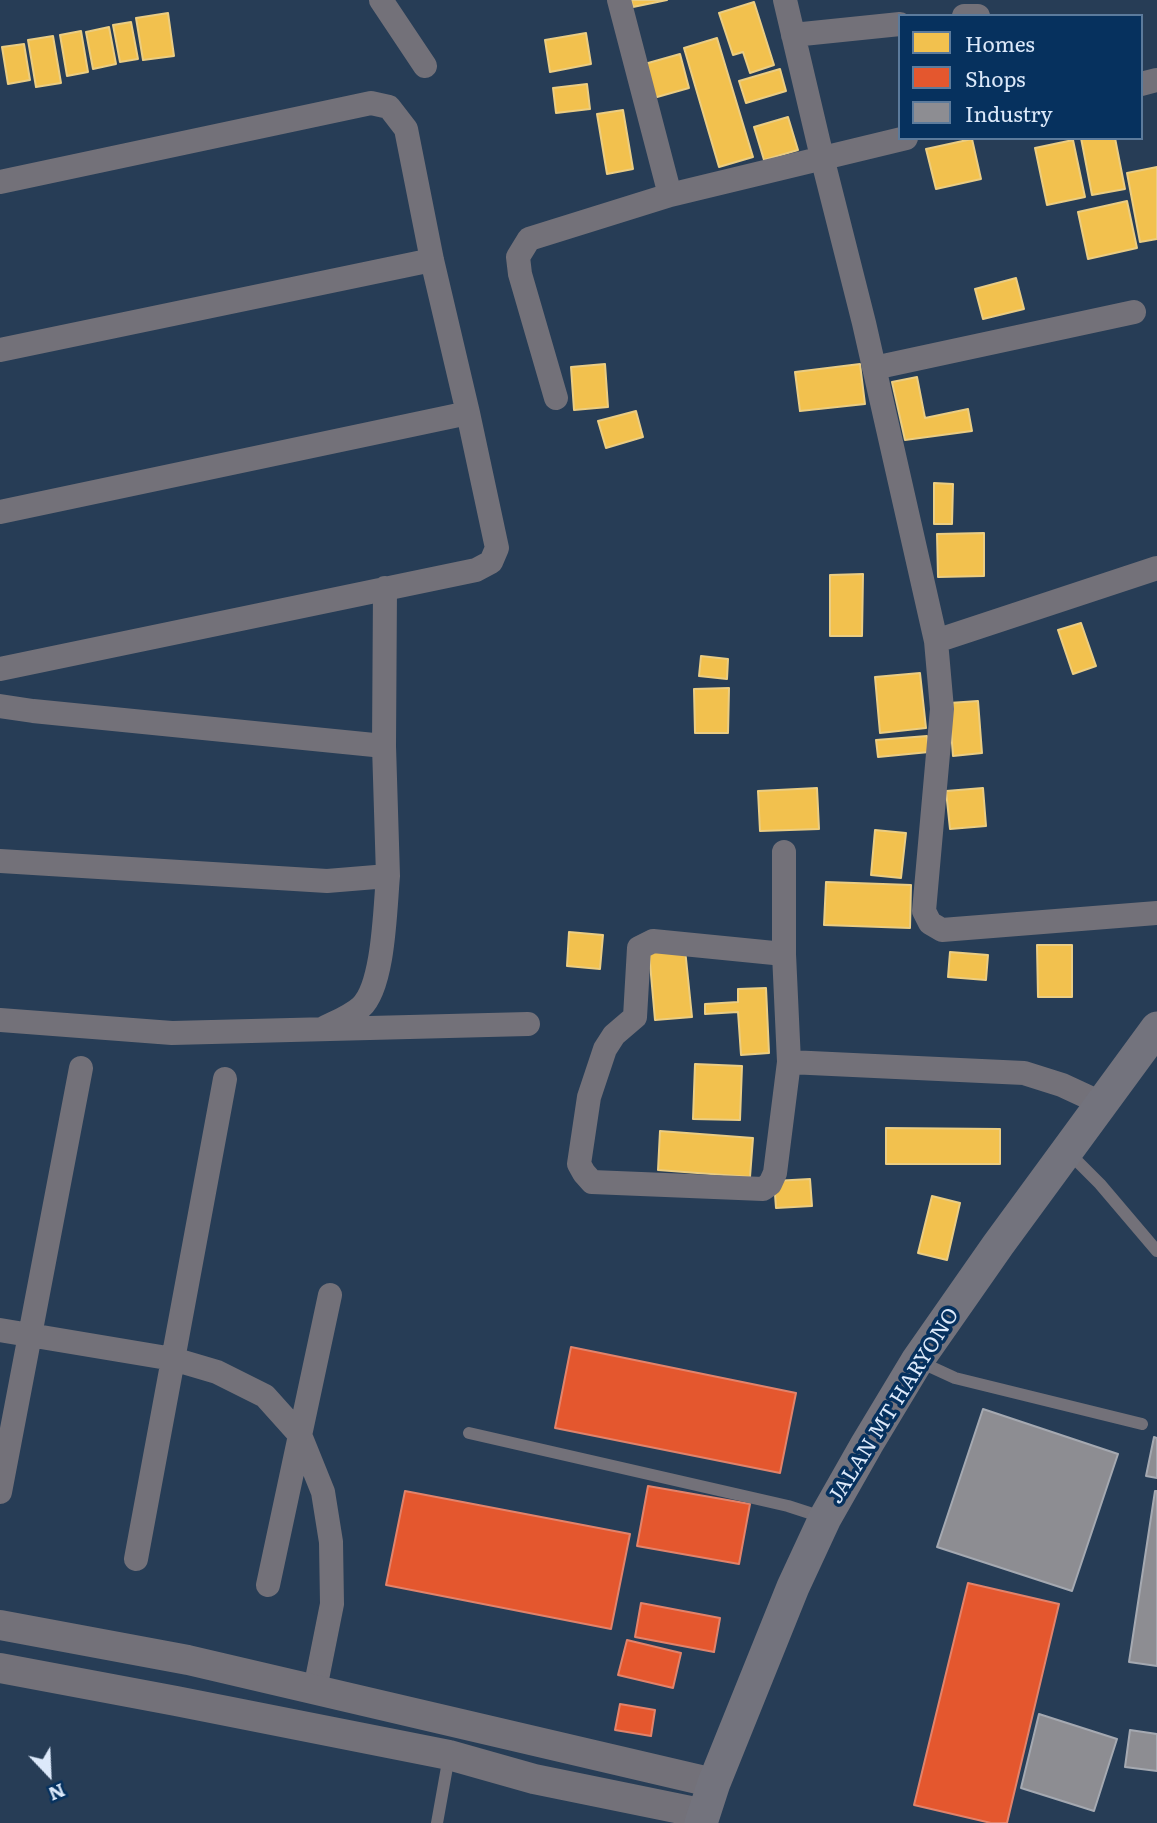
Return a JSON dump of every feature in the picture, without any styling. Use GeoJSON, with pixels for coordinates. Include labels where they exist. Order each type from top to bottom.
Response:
{"type":"FeatureCollection","features":[{"type":"Feature","properties":{"kind":"main road","name":"JALAN MT HARYONO"},"geometry":{"type":"LineString","coordinates":[[707,1807],[788,1598],[825,1518],[917,1361],[998,1245],[1157,1028]]}},
{"type":"Feature","properties":{"kind":"street"},"geometry":{"type":"LineString","coordinates":[[381,0],[425,66]]}},
{"type":"Feature","properties":{"kind":"street"},"geometry":{"type":"LineString","coordinates":[[620,0],[670,195]]}},
{"type":"Feature","properties":{"kind":"street"},"geometry":{"type":"LineString","coordinates":[[785,0],[874,368],[936,641],[942,709],[924,911],[930,923],[942,930],[1157,913]]}},
{"type":"Feature","properties":{"kind":"street"},"geometry":{"type":"LineString","coordinates":[[793,35],[898,24]]}},
{"type":"Feature","properties":{"kind":"street"},"geometry":{"type":"LineString","coordinates":[[0,182],[371,103],[389,107],[406,129],[496,548],[491,562],[476,570],[0,669]]}},
{"type":"Feature","properties":{"kind":"street"},"geometry":{"type":"LineString","coordinates":[[556,398],[520,274],[518,257],[529,239],[670,195],[898,140]]}},
{"type":"Feature","properties":{"kind":"street"},"geometry":{"type":"LineString","coordinates":[[0,351],[432,260]]}},
{"type":"Feature","properties":{"kind":"street"},"geometry":{"type":"LineString","coordinates":[[874,368],[1134,312]]}},
{"type":"Feature","properties":{"kind":"street"},"geometry":{"type":"LineString","coordinates":[[0,512],[468,413]]}},
{"type":"Feature","properties":{"kind":"street"},"geometry":{"type":"LineString","coordinates":[[936,641],[1157,568]]}},
{"type":"Feature","properties":{"kind":"street"},"geometry":{"type":"LineString","coordinates":[[324,1028],[360,1007],[370,996],[379,973],[387,876],[385,588]]}},
{"type":"Feature","properties":{"kind":"street"},"geometry":{"type":"LineString","coordinates":[[0,706],[384,746]]}},
{"type":"Feature","properties":{"kind":"street"},"geometry":{"type":"LineString","coordinates":[[784,852],[789,1062],[775,1173],[770,1184],[764,1189],[592,1182],[579,1164],[589,1097],[604,1049],[614,1035],[635,1017],[639,948],[653,941],[785,954]]}},
{"type":"Feature","properties":{"kind":"street"},"geometry":{"type":"LineString","coordinates":[[0,861],[327,881],[387,876]]}},
{"type":"Feature","properties":{"kind":"street"},"geometry":{"type":"LineString","coordinates":[[0,1020],[172,1033],[528,1024]]}},
{"type":"Feature","properties":{"kind":"street"},"geometry":{"type":"LineString","coordinates":[[789,1062],[1024,1073],[1062,1085],[1103,1104]]}},
{"type":"Feature","properties":{"kind":"street"},"geometry":{"type":"LineString","coordinates":[[0,1492],[81,1068]]}},
{"type":"Feature","properties":{"kind":"street"},"geometry":{"type":"LineString","coordinates":[[136,1559],[225,1079]]}},
{"type":"Feature","properties":{"kind":"street"},"geometry":{"type":"LineString","coordinates":[[268,1585],[330,1295]]}},
{"type":"Feature","properties":{"kind":"street"},"geometry":{"type":"LineString","coordinates":[[0,1330],[173,1359],[217,1372],[265,1396],[300,1435],[323,1492],[331,1542],[332,1604],[314,1689]]}},
{"type":"Feature","properties":{"kind":"street"},"geometry":{"type":"LineString","coordinates":[[0,1625],[188,1660],[314,1689],[707,1807]]}},
{"type":"Feature","properties":{"kind":"street"},"geometry":{"type":"LineString","coordinates":[[0,1668],[449,1755],[534,1779],[707,1807]]}},
{"type":"Feature","properties":{"kind":"lane"},"geometry":{"type":"LineString","coordinates":[[1068,1151],[1157,1251]]}},
{"type":"Feature","properties":{"kind":"lane"},"geometry":{"type":"LineString","coordinates":[[917,1361],[955,1378],[1142,1424]]}},
{"type":"Feature","properties":{"kind":"lane"},"geometry":{"type":"LineString","coordinates":[[469,1433],[788,1506],[825,1518]]}},
{"type":"Feature","properties":{"kind":"lane"},"geometry":{"type":"LineString","coordinates":[[437,1823],[449,1755]]}},
{"type":"Feature","properties":{"kind":"building: Homes"},"geometry":{"type":"Polygon","coordinates":[[[631,0],[667,0],[633,7],[631,0]]]}},
{"type":"Feature","properties":{"kind":"building: Homes"},"geometry":{"type":"Polygon","coordinates":[[[754,2],[774,65],[750,73],[743,52],[733,55],[719,13],[754,2]]]}},
{"type":"Feature","properties":{"kind":"building: Homes"},"geometry":{"type":"Polygon","coordinates":[[[168,13],[174,56],[143,60],[136,18],[168,13]]]}},
{"type":"Feature","properties":{"kind":"building: Homes"},"geometry":{"type":"Polygon","coordinates":[[[131,22],[138,59],[120,62],[113,25],[131,22]]]}},
{"type":"Feature","properties":{"kind":"building: Homes"},"geometry":{"type":"Polygon","coordinates":[[[109,27],[116,64],[93,69],[86,32],[109,27]]]}},
{"type":"Feature","properties":{"kind":"building: Homes"},"geometry":{"type":"Polygon","coordinates":[[[81,31],[88,72],[67,76],[60,35],[81,31]]]}},
{"type":"Feature","properties":{"kind":"building: Homes"},"geometry":{"type":"Polygon","coordinates":[[[586,33],[591,64],[550,72],[545,40],[586,33]]]}},
{"type":"Feature","properties":{"kind":"building: Homes"},"geometry":{"type":"Polygon","coordinates":[[[53,36],[61,83],[36,87],[28,40],[53,36]]]}},
{"type":"Feature","properties":{"kind":"building: Homes"},"geometry":{"type":"Polygon","coordinates":[[[717,38],[753,157],[719,167],[684,48],[717,38]]]}},
{"type":"Feature","properties":{"kind":"building: Homes"},"geometry":{"type":"Polygon","coordinates":[[[24,44],[30,80],[8,84],[2,47],[24,44]]]}},
{"type":"Feature","properties":{"kind":"building: Homes"},"geometry":{"type":"Polygon","coordinates":[[[680,54],[689,88],[650,99],[641,65],[680,54]]]}},
{"type":"Feature","properties":{"kind":"building: Homes"},"geometry":{"type":"Polygon","coordinates":[[[780,69],[786,91],[746,103],[739,81],[780,69]]]}},
{"type":"Feature","properties":{"kind":"building: Homes"},"geometry":{"type":"Polygon","coordinates":[[[587,84],[590,109],[556,113],[553,88],[587,84]]]}},
{"type":"Feature","properties":{"kind":"building: Homes"},"geometry":{"type":"Polygon","coordinates":[[[623,110],[633,169],[607,174],[597,114],[623,110]]]}},
{"type":"Feature","properties":{"kind":"building: Homes"},"geometry":{"type":"Polygon","coordinates":[[[788,117],[798,150],[764,160],[754,127],[788,117]]]}},
{"type":"Feature","properties":{"kind":"building: Homes"},"geometry":{"type":"Polygon","coordinates":[[[972,140],[981,179],[936,189],[926,149],[972,140]]]}},
{"type":"Feature","properties":{"kind":"building: Homes"},"geometry":{"type":"Polygon","coordinates":[[[1073,140],[1085,197],[1047,205],[1035,148],[1073,140]]]}},
{"type":"Feature","properties":{"kind":"building: Homes"},"geometry":{"type":"Polygon","coordinates":[[[1081,140],[1115,140],[1125,189],[1092,195],[1081,140]]]}},
{"type":"Feature","properties":{"kind":"building: Homes"},"geometry":{"type":"Polygon","coordinates":[[[1157,167],[1157,239],[1140,242],[1127,173],[1157,167]]]}},
{"type":"Feature","properties":{"kind":"building: Homes"},"geometry":{"type":"Polygon","coordinates":[[[1127,201],[1137,248],[1088,259],[1078,212],[1127,201]]]}},
{"type":"Feature","properties":{"kind":"building: Homes"},"geometry":{"type":"Polygon","coordinates":[[[1016,278],[1024,309],[983,319],[975,289],[1016,278]]]}},
{"type":"Feature","properties":{"kind":"building: Homes"},"geometry":{"type":"Polygon","coordinates":[[[605,364],[608,407],[574,410],[571,367],[605,364]]]}},
{"type":"Feature","properties":{"kind":"building: Homes"},"geometry":{"type":"Polygon","coordinates":[[[860,364],[865,404],[800,411],[795,372],[860,364]]]}},
{"type":"Feature","properties":{"kind":"building: Homes"},"geometry":{"type":"Polygon","coordinates":[[[917,377],[925,418],[968,409],[972,431],[905,440],[892,382],[917,377]]]}},
{"type":"Feature","properties":{"kind":"building: Homes"},"geometry":{"type":"Polygon","coordinates":[[[636,411],[643,437],[606,448],[598,421],[636,411]]]}},
{"type":"Feature","properties":{"kind":"building: Homes"},"geometry":{"type":"Polygon","coordinates":[[[934,483],[953,484],[952,524],[934,524],[934,483]]]}},
{"type":"Feature","properties":{"kind":"building: Homes"},"geometry":{"type":"Polygon","coordinates":[[[984,533],[984,576],[938,577],[937,534],[984,533]]]}},
{"type":"Feature","properties":{"kind":"building: Homes"},"geometry":{"type":"Polygon","coordinates":[[[863,574],[862,636],[830,636],[830,575],[863,574]]]}},
{"type":"Feature","properties":{"kind":"building: Homes"},"geometry":{"type":"Polygon","coordinates":[[[1081,623],[1096,666],[1073,674],[1058,630],[1081,623]]]}},
{"type":"Feature","properties":{"kind":"building: Homes"},"geometry":{"type":"Polygon","coordinates":[[[701,656],[728,659],[727,679],[699,676],[701,656]]]}},
{"type":"Feature","properties":{"kind":"building: Homes"},"geometry":{"type":"Polygon","coordinates":[[[920,673],[926,728],[880,733],[875,677],[920,673]]]}},
{"type":"Feature","properties":{"kind":"building: Homes"},"geometry":{"type":"Polygon","coordinates":[[[729,688],[728,733],[695,733],[694,689],[729,688]]]}},
{"type":"Feature","properties":{"kind":"building: Homes"},"geometry":{"type":"Polygon","coordinates":[[[978,701],[982,753],[953,756],[949,703],[978,701]]]}},
{"type":"Feature","properties":{"kind":"building: Homes"},"geometry":{"type":"Polygon","coordinates":[[[927,736],[929,752],[878,757],[876,740],[927,736]]]}},
{"type":"Feature","properties":{"kind":"building: Homes"},"geometry":{"type":"Polygon","coordinates":[[[817,788],[819,829],[760,831],[758,791],[817,788]]]}},
{"type":"Feature","properties":{"kind":"building: Homes"},"geometry":{"type":"Polygon","coordinates":[[[983,788],[986,826],[950,829],[946,791],[983,788]]]}},
{"type":"Feature","properties":{"kind":"building: Homes"},"geometry":{"type":"Polygon","coordinates":[[[875,830],[906,833],[901,878],[871,875],[875,830]]]}},
{"type":"Feature","properties":{"kind":"building: Homes"},"geometry":{"type":"Polygon","coordinates":[[[826,882],[911,885],[910,928],[824,925],[826,882]]]}},
{"type":"Feature","properties":{"kind":"building: Homes"},"geometry":{"type":"Polygon","coordinates":[[[569,932],[603,935],[600,969],[567,966],[569,932]]]}},
{"type":"Feature","properties":{"kind":"building: Homes"},"geometry":{"type":"Polygon","coordinates":[[[1037,945],[1072,945],[1072,997],[1038,997],[1037,945]]]}},
{"type":"Feature","properties":{"kind":"building: Homes"},"geometry":{"type":"Polygon","coordinates":[[[685,949],[692,1017],[655,1020],[649,952],[685,949]]]}},
{"type":"Feature","properties":{"kind":"building: Homes"},"geometry":{"type":"Polygon","coordinates":[[[950,952],[988,955],[986,980],[948,977],[950,952]]]}},
{"type":"Feature","properties":{"kind":"building: Homes"},"geometry":{"type":"Polygon","coordinates":[[[766,988],[769,1053],[741,1055],[738,1012],[705,1014],[705,1004],[738,1002],[738,989],[766,988]]]}},
{"type":"Feature","properties":{"kind":"building: Homes"},"geometry":{"type":"Polygon","coordinates":[[[695,1064],[742,1066],[740,1120],[693,1119],[695,1064]]]}},
{"type":"Feature","properties":{"kind":"building: Homes"},"geometry":{"type":"Polygon","coordinates":[[[886,1128],[1000,1129],[1000,1164],[886,1164],[886,1128]]]}},
{"type":"Feature","properties":{"kind":"building: Homes"},"geometry":{"type":"Polygon","coordinates":[[[660,1131],[753,1138],[750,1177],[658,1170],[660,1131]]]}},
{"type":"Feature","properties":{"kind":"building: Homes"},"geometry":{"type":"Polygon","coordinates":[[[810,1179],[812,1206],[776,1208],[774,1181],[810,1179]]]}},
{"type":"Feature","properties":{"kind":"building: Homes"},"geometry":{"type":"Polygon","coordinates":[[[932,1196],[960,1203],[947,1260],[918,1253],[932,1196]]]}},
{"type":"Feature","properties":{"kind":"building: Shops"},"geometry":{"type":"Polygon","coordinates":[[[571,1347],[796,1393],[780,1473],[555,1428],[571,1347]]]}},
{"type":"Feature","properties":{"kind":"building: Shops"},"geometry":{"type":"Polygon","coordinates":[[[648,1486],[750,1504],[739,1564],[637,1546],[648,1486]]]}},
{"type":"Feature","properties":{"kind":"building: Shops"},"geometry":{"type":"Polygon","coordinates":[[[405,1491],[630,1534],[611,1629],[386,1585],[405,1491]]]}},
{"type":"Feature","properties":{"kind":"building: Shops"},"geometry":{"type":"Polygon","coordinates":[[[968,1583],[1059,1604],[1007,1823],[991,1823],[914,1805],[968,1583]]]}},
{"type":"Feature","properties":{"kind":"building: Shops"},"geometry":{"type":"Polygon","coordinates":[[[641,1603],[720,1618],[714,1652],[635,1637],[641,1603]]]}},
{"type":"Feature","properties":{"kind":"building: Shops"},"geometry":{"type":"Polygon","coordinates":[[[627,1640],[681,1653],[673,1688],[618,1675],[627,1640]]]}},
{"type":"Feature","properties":{"kind":"building: Shops"},"geometry":{"type":"Polygon","coordinates":[[[620,1704],[655,1710],[651,1736],[615,1730],[620,1704]]]}},
{"type":"Feature","properties":{"kind":"building: Industry"},"geometry":{"type":"Polygon","coordinates":[[[983,1409],[1118,1454],[1072,1591],[937,1547],[983,1409]]]}},
{"type":"Feature","properties":{"kind":"building: Industry"},"geometry":{"type":"Polygon","coordinates":[[[1154,1437],[1157,1438],[1157,1478],[1146,1476],[1154,1437]]]}},
{"type":"Feature","properties":{"kind":"building: Industry"},"geometry":{"type":"Polygon","coordinates":[[[1157,1491],[1157,1666],[1129,1662],[1157,1491]]]}},
{"type":"Feature","properties":{"kind":"building: Industry"},"geometry":{"type":"Polygon","coordinates":[[[1039,1714],[1117,1739],[1094,1811],[1021,1788],[1039,1714]]]}},
{"type":"Feature","properties":{"kind":"building: Industry"},"geometry":{"type":"Polygon","coordinates":[[[1130,1730],[1157,1734],[1157,1771],[1125,1767],[1130,1730]]]}}]}
